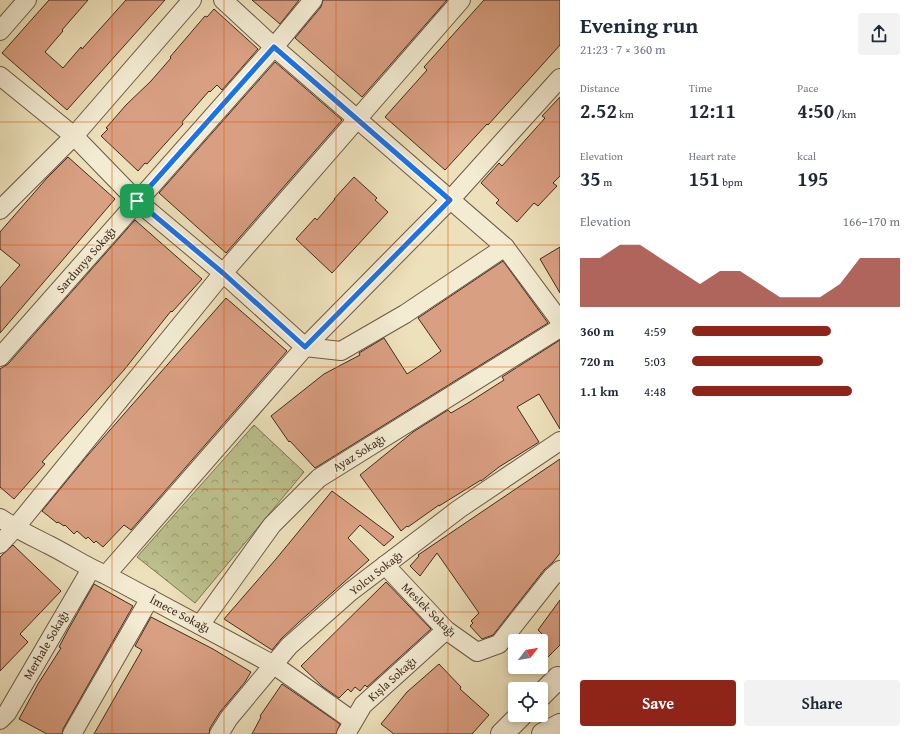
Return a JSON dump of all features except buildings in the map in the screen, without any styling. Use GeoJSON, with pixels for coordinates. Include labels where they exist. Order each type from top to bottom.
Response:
{"type":"FeatureCollection","features":[{"type":"Feature","properties":{"kind":"street"},"geometry":{"type":"LineString","coordinates":[[0,31],[27,0]]}},
{"type":"Feature","properties":{"kind":"street"},"geometry":{"type":"LineString","coordinates":[[0,210],[74,136],[192,0]]}},
{"type":"Feature","properties":{"kind":"street"},"geometry":{"type":"LineString","coordinates":[[223,0],[274,47],[505,247],[560,321]]}},
{"type":"Feature","properties":{"kind":"street","name":"Sardunya Sokağı"},"geometry":{"type":"LineString","coordinates":[[0,357],[274,47],[313,0]]}},
{"type":"Feature","properties":{"kind":"street"},"geometry":{"type":"LineString","coordinates":[[0,544],[15,528],[223,273],[461,0]]}},
{"type":"Feature","properties":{"kind":"street"},"geometry":{"type":"LineString","coordinates":[[0,76],[74,136],[137,201],[223,273],[305,347],[341,351],[405,314],[505,247]]}},
{"type":"Feature","properties":{"kind":"street","name":"Merhale Sokağı"},"geometry":{"type":"LineString","coordinates":[[0,720],[99,572],[305,347],[450,200],[560,78]]}},
{"type":"Feature","properties":{"kind":"street","name":"Ayaz Sokağı"},"geometry":{"type":"LineString","coordinates":[[200,625],[272,525],[319,478],[560,328]]}},
{"type":"Feature","properties":{"kind":"street","name":"Yolcu Sokağı"},"geometry":{"type":"LineString","coordinates":[[219,734],[229,718],[289,646],[350,592],[459,509],[560,441]]}},
{"type":"Feature","properties":{"kind":"street","name":"İmece Sokağı"},"geometry":{"type":"LineString","coordinates":[[0,518],[15,528],[50,545],[274,664],[350,728]]}},
{"type":"Feature","properties":{"kind":"street","name":"Meslek Sokağı"},"geometry":{"type":"LineString","coordinates":[[385,565],[446,630],[477,652],[499,644],[552,577],[560,570]]}},
{"type":"Feature","properties":{"kind":"street"},"geometry":{"type":"LineString","coordinates":[[72,734],[150,598]]}},
{"type":"Feature","properties":{"kind":"street","name":"Kışla Sokağı"},"geometry":{"type":"LineString","coordinates":[[350,728],[363,706],[446,630]]}},
{"type":"Feature","properties":{"kind":"street"},"geometry":{"type":"LineString","coordinates":[[548,688],[559,678]]}},
{"type":"Feature","properties":{"kind":"street"},"geometry":{"type":"LineString","coordinates":[[502,734],[514,722]]}},
{"type":"Feature","properties":{"kind":"street"},"geometry":{"type":"LineString","coordinates":[[543,734],[560,725]]}},
{"type":"Feature","properties":{"kind":"green space"},"geometry":{"type":"Polygon","coordinates":[[[254,425],[304,472],[195,603],[137,557],[254,425]]]}},
{"type":"Feature","properties":{"kind":"route"},"geometry":{"type":"LineString","coordinates":[[274,47],[450,200],[305,347],[223,273],[137,201],[274,47]]}}]}
